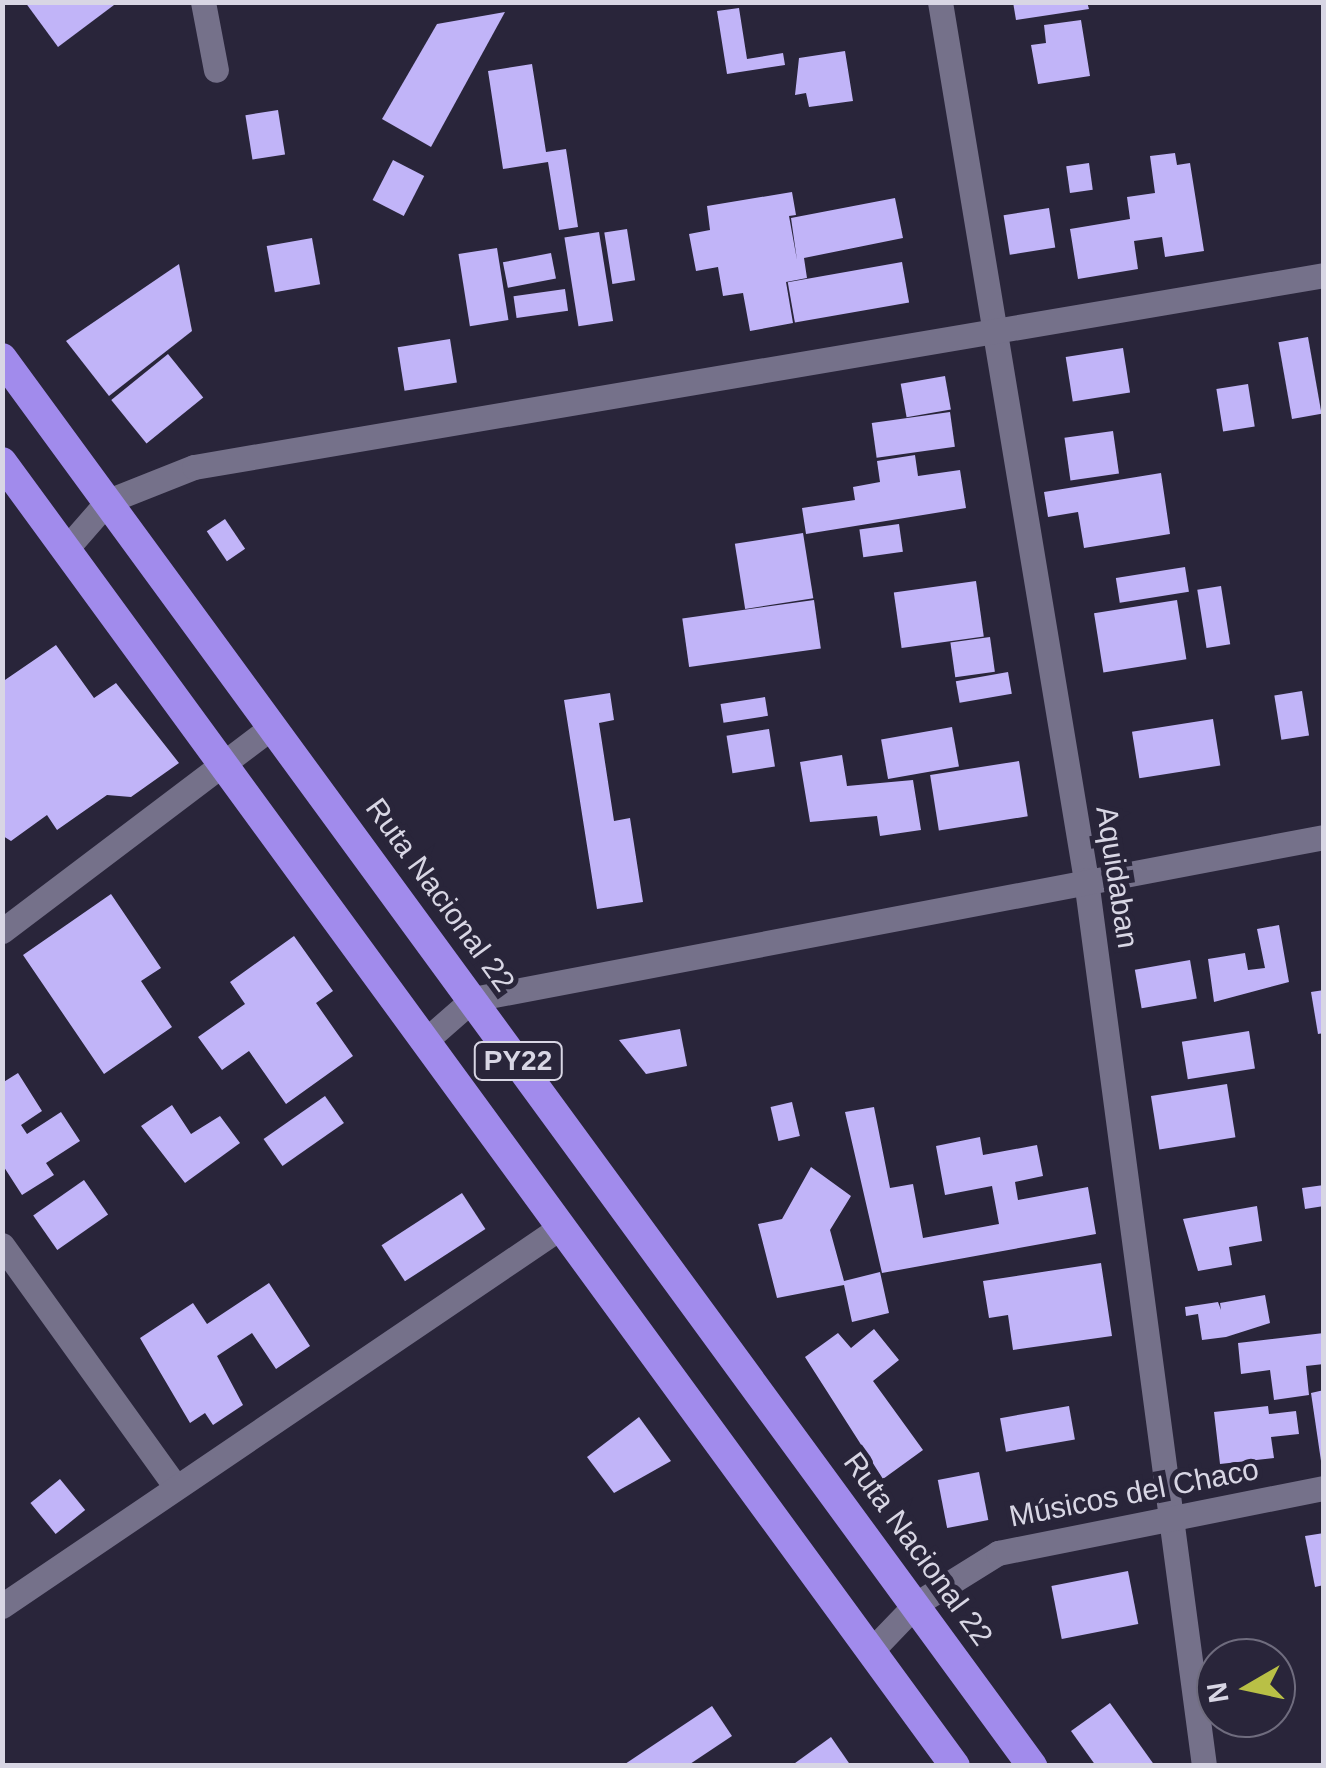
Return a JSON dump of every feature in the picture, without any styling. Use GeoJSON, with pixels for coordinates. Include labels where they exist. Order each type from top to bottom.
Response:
{"type":"FeatureCollection","features":[{"type":"Feature","properties":{"kind":"highway","name":"Ruta Nacional 22"},"geometry":{"type":"LineString","coordinates":[[2,358],[1032,1766]]}},
{"type":"Feature","properties":{"kind":"highway","name":"PY22"},"geometry":{"type":"LineString","coordinates":[[2,462],[955,1766]]}},
{"type":"Feature","properties":{"kind":"street"},"geometry":{"type":"LineString","coordinates":[[203,2],[216,70]]}},
{"type":"Feature","properties":{"kind":"street","name":"Aquidaban"},"geometry":{"type":"LineString","coordinates":[[940,2],[1086,880],[1174,1516],[1204,1766]]}},
{"type":"Feature","properties":{"kind":"street"},"geometry":{"type":"LineString","coordinates":[[66,549],[108,501],[194,467],[994,334],[1324,274]]}},
{"type":"Feature","properties":{"kind":"street"},"geometry":{"type":"LineString","coordinates":[[2,931],[273,726]]}},
{"type":"Feature","properties":{"kind":"street"},"geometry":{"type":"LineString","coordinates":[[425,1041],[473,1000],[1324,837]]}},
{"type":"Feature","properties":{"kind":"street"},"geometry":{"type":"LineString","coordinates":[[2,1606],[561,1227]]}},
{"type":"Feature","properties":{"kind":"street"},"geometry":{"type":"LineString","coordinates":[[2,1245],[176,1487]]}},
{"type":"Feature","properties":{"kind":"street","name":"Músicos del Chaco"},"geometry":{"type":"LineString","coordinates":[[871,1651],[916,1604],[998,1553],[1324,1488]]}},
{"type":"Feature","properties":{"kind":"building"},"geometry":{"type":"Polygon","coordinates":[[[25,2],[118,2],[58,47],[25,2]]]}},
{"type":"Feature","properties":{"kind":"building"},"geometry":{"type":"Polygon","coordinates":[[[1013,2],[1087,2],[1089,9],[1016,20],[1013,2]]]}},
{"type":"Feature","properties":{"kind":"building"},"geometry":{"type":"Polygon","coordinates":[[[739,8],[747,59],[783,53],[785,65],[727,74],[717,11],[739,8]]]}},
{"type":"Feature","properties":{"kind":"building"},"geometry":{"type":"Polygon","coordinates":[[[505,12],[431,147],[382,119],[437,24],[505,12]]]}},
{"type":"Feature","properties":{"kind":"building"},"geometry":{"type":"Polygon","coordinates":[[[1081,20],[1090,76],[1038,84],[1031,45],[1046,43],[1044,25],[1081,20]]]}},
{"type":"Feature","properties":{"kind":"building"},"geometry":{"type":"Polygon","coordinates":[[[845,51],[853,101],[809,107],[806,93],[795,95],[799,58],[845,51]]]}},
{"type":"Feature","properties":{"kind":"building"},"geometry":{"type":"Polygon","coordinates":[[[532,64],[546,152],[566,149],[578,227],[559,230],[548,162],[503,169],[488,71],[532,64]]]}},
{"type":"Feature","properties":{"kind":"building"},"geometry":{"type":"Polygon","coordinates":[[[278,110],[285,154],[252,160],[245,115],[278,110]]]}},
{"type":"Feature","properties":{"kind":"building"},"geometry":{"type":"Polygon","coordinates":[[[1175,153],[1177,165],[1190,163],[1204,251],[1165,257],[1162,237],[1134,241],[1138,269],[1078,279],[1070,229],[1130,219],[1127,197],[1155,193],[1150,156],[1175,153]]]}},
{"type":"Feature","properties":{"kind":"building"},"geometry":{"type":"Polygon","coordinates":[[[393,160],[424,176],[404,216],[373,200],[393,160]]]}},
{"type":"Feature","properties":{"kind":"building"},"geometry":{"type":"Polygon","coordinates":[[[1089,163],[1093,190],[1070,193],[1066,166],[1089,163]]]}},
{"type":"Feature","properties":{"kind":"building"},"geometry":{"type":"Polygon","coordinates":[[[792,192],[796,215],[789,216],[797,260],[791,218],[895,198],[903,238],[804,258],[807,278],[786,282],[793,323],[750,331],[743,293],[723,296],[718,267],[696,271],[689,234],[710,230],[707,206],[792,192]]]}},
{"type":"Feature","properties":{"kind":"building"},"geometry":{"type":"Polygon","coordinates":[[[1049,208],[1055,248],[1010,255],[1004,215],[1049,208]]]}},
{"type":"Feature","properties":{"kind":"building"},"geometry":{"type":"Polygon","coordinates":[[[627,229],[635,280],[612,284],[604,233],[627,229]]]}},
{"type":"Feature","properties":{"kind":"building"},"geometry":{"type":"Polygon","coordinates":[[[599,232],[613,321],[579,326],[564,237],[599,232]]]}},
{"type":"Feature","properties":{"kind":"building"},"geometry":{"type":"Polygon","coordinates":[[[312,238],[320,284],[275,292],[267,246],[312,238]]]}},
{"type":"Feature","properties":{"kind":"building"},"geometry":{"type":"Polygon","coordinates":[[[497,248],[508,320],[470,326],[458,254],[497,248]]]}},
{"type":"Feature","properties":{"kind":"building"},"geometry":{"type":"Polygon","coordinates":[[[551,253],[556,279],[508,288],[503,262],[551,253]]]}},
{"type":"Feature","properties":{"kind":"building"},"geometry":{"type":"Polygon","coordinates":[[[902,262],[909,302],[795,323],[788,282],[902,262]]]}},
{"type":"Feature","properties":{"kind":"building"},"geometry":{"type":"Polygon","coordinates":[[[179,264],[192,331],[109,396],[66,341],[179,264]]]}},
{"type":"Feature","properties":{"kind":"building"},"geometry":{"type":"Polygon","coordinates":[[[565,289],[568,311],[517,318],[514,296],[565,289]]]}},
{"type":"Feature","properties":{"kind":"building"},"geometry":{"type":"Polygon","coordinates":[[[1308,337],[1322,414],[1292,419],[1278,342],[1308,337]]]}},
{"type":"Feature","properties":{"kind":"building"},"geometry":{"type":"Polygon","coordinates":[[[450,339],[457,382],[405,391],[398,347],[450,339]]]}},
{"type":"Feature","properties":{"kind":"building"},"geometry":{"type":"Polygon","coordinates":[[[1123,348],[1130,392],[1073,402],[1066,357],[1123,348]]]}},
{"type":"Feature","properties":{"kind":"building"},"geometry":{"type":"Polygon","coordinates":[[[168,354],[203,398],[147,443],[111,400],[168,354]]]}},
{"type":"Feature","properties":{"kind":"building"},"geometry":{"type":"Polygon","coordinates":[[[945,376],[951,409],[907,417],[901,384],[945,376]]]}},
{"type":"Feature","properties":{"kind":"building"},"geometry":{"type":"Polygon","coordinates":[[[1248,384],[1255,426],[1223,431],[1216,389],[1248,384]]]}},
{"type":"Feature","properties":{"kind":"building"},"geometry":{"type":"Polygon","coordinates":[[[950,412],[955,447],[877,458],[872,423],[950,412]]]}},
{"type":"Feature","properties":{"kind":"building"},"geometry":{"type":"Polygon","coordinates":[[[1113,431],[1119,474],[1070,480],[1064,438],[1113,431]]]}},
{"type":"Feature","properties":{"kind":"building"},"geometry":{"type":"Polygon","coordinates":[[[915,455],[918,476],[960,470],[966,508],[806,534],[802,508],[855,500],[853,487],[880,482],[877,461],[915,455]]]}},
{"type":"Feature","properties":{"kind":"building"},"geometry":{"type":"Polygon","coordinates":[[[1161,473],[1170,534],[1084,548],[1078,512],[1048,517],[1044,492],[1161,473]]]}},
{"type":"Feature","properties":{"kind":"building"},"geometry":{"type":"Polygon","coordinates":[[[225,519],[245,549],[227,561],[207,531],[225,519]]]}},
{"type":"Feature","properties":{"kind":"building"},"geometry":{"type":"Polygon","coordinates":[[[899,524],[903,552],[863,557],[859,530],[899,524]]]}},
{"type":"Feature","properties":{"kind":"building"},"geometry":{"type":"Polygon","coordinates":[[[803,533],[813,598],[745,609],[735,544],[803,533]]]}},
{"type":"Feature","properties":{"kind":"building"},"geometry":{"type":"Polygon","coordinates":[[[1185,567],[1189,592],[1120,603],[1116,578],[1185,567]]]}},
{"type":"Feature","properties":{"kind":"building"},"geometry":{"type":"Polygon","coordinates":[[[976,581],[984,636],[902,648],[894,593],[976,581]]]}},
{"type":"Feature","properties":{"kind":"building"},"geometry":{"type":"Polygon","coordinates":[[[1221,586],[1230,644],[1207,648],[1197,590],[1221,586]]]}},
{"type":"Feature","properties":{"kind":"building"},"geometry":{"type":"Polygon","coordinates":[[[814,600],[821,649],[689,667],[682,619],[814,600]]]}},
{"type":"Feature","properties":{"kind":"building"},"geometry":{"type":"Polygon","coordinates":[[[1177,600],[1186,659],[1103,672],[1094,613],[1177,600]]]}},
{"type":"Feature","properties":{"kind":"building"},"geometry":{"type":"Polygon","coordinates":[[[990,637],[995,672],[955,677],[950,643],[990,637]]]}},
{"type":"Feature","properties":{"kind":"building"},"geometry":{"type":"Polygon","coordinates":[[[56,645],[94,698],[116,683],[179,763],[131,797],[107,795],[57,830],[47,815],[11,841],[3,836],[2,682],[56,645]]]}},
{"type":"Feature","properties":{"kind":"building"},"geometry":{"type":"Polygon","coordinates":[[[1008,672],[1012,694],[960,703],[956,681],[1008,672]]]}},
{"type":"Feature","properties":{"kind":"building"},"geometry":{"type":"Polygon","coordinates":[[[1302,691],[1309,735],[1281,740],[1274,695],[1302,691]]]}},
{"type":"Feature","properties":{"kind":"building"},"geometry":{"type":"Polygon","coordinates":[[[610,693],[614,720],[599,723],[614,821],[630,818],[643,902],[597,909],[564,700],[610,693]]]}},
{"type":"Feature","properties":{"kind":"building"},"geometry":{"type":"Polygon","coordinates":[[[765,697],[768,716],[724,723],[721,704],[765,697]]]}},
{"type":"Feature","properties":{"kind":"building"},"geometry":{"type":"Polygon","coordinates":[[[1213,719],[1220,765],[1139,778],[1132,732],[1213,719]]]}},
{"type":"Feature","properties":{"kind":"building"},"geometry":{"type":"Polygon","coordinates":[[[952,727],[959,766],[888,779],[881,740],[952,727]]]}},
{"type":"Feature","properties":{"kind":"building"},"geometry":{"type":"Polygon","coordinates":[[[769,729],[775,767],[732,773],[727,736],[769,729]]]}},
{"type":"Feature","properties":{"kind":"building"},"geometry":{"type":"Polygon","coordinates":[[[842,755],[847,786],[913,780],[921,830],[880,836],[877,816],[810,822],[800,762],[842,755]]]}},
{"type":"Feature","properties":{"kind":"building"},"geometry":{"type":"Polygon","coordinates":[[[1019,761],[1028,816],[939,830],[930,775],[1019,761]]]}},
{"type":"Feature","properties":{"kind":"building"},"geometry":{"type":"Polygon","coordinates":[[[111,894],[161,968],[141,981],[172,1027],[104,1074],[23,955],[111,894]]]}},
{"type":"Feature","properties":{"kind":"building"},"geometry":{"type":"Polygon","coordinates":[[[1279,925],[1289,982],[1214,1002],[1208,959],[1245,953],[1248,970],[1265,968],[1257,929],[1279,925]]]}},
{"type":"Feature","properties":{"kind":"building"},"geometry":{"type":"Polygon","coordinates":[[[294,936],[333,991],[316,1003],[353,1056],[286,1104],[249,1051],[222,1070],[198,1037],[245,1004],[230,982],[294,936]]]}},
{"type":"Feature","properties":{"kind":"building"},"geometry":{"type":"Polygon","coordinates":[[[1190,960],[1197,998],[1142,1008],[1135,970],[1190,960]]]}},
{"type":"Feature","properties":{"kind":"building"},"geometry":{"type":"Polygon","coordinates":[[[1324,990],[1324,1033],[1318,1034],[1311,992],[1324,990]]]}},
{"type":"Feature","properties":{"kind":"building"},"geometry":{"type":"Polygon","coordinates":[[[680,1029],[687,1066],[646,1074],[619,1040],[680,1029]]]}},
{"type":"Feature","properties":{"kind":"building"},"geometry":{"type":"Polygon","coordinates":[[[1249,1031],[1255,1069],[1188,1079],[1182,1042],[1249,1031]]]}},
{"type":"Feature","properties":{"kind":"building"},"geometry":{"type":"Polygon","coordinates":[[[18,1073],[42,1111],[21,1125],[27,1134],[61,1112],[80,1141],[46,1163],[54,1175],[22,1195],[2,1164],[2,1083],[18,1073]]]}},
{"type":"Feature","properties":{"kind":"building"},"geometry":{"type":"Polygon","coordinates":[[[1227,1084],[1235,1137],[1159,1149],[1151,1096],[1227,1084]]]}},
{"type":"Feature","properties":{"kind":"building"},"geometry":{"type":"Polygon","coordinates":[[[325,1096],[344,1123],[282,1166],[264,1139],[325,1096]]]}},
{"type":"Feature","properties":{"kind":"building"},"geometry":{"type":"Polygon","coordinates":[[[792,1102],[800,1136],[778,1141],[771,1107],[792,1102]]]}},
{"type":"Feature","properties":{"kind":"building"},"geometry":{"type":"Polygon","coordinates":[[[172,1105],[191,1134],[220,1116],[240,1143],[185,1183],[141,1126],[172,1105]]]}},
{"type":"Feature","properties":{"kind":"building"},"geometry":{"type":"Polygon","coordinates":[[[874,1107],[890,1188],[913,1184],[923,1238],[999,1224],[992,1186],[945,1195],[936,1146],[980,1137],[983,1155],[1037,1145],[1043,1176],[1015,1182],[1018,1200],[1088,1187],[1096,1234],[882,1273],[845,1112],[874,1107]]]}},
{"type":"Feature","properties":{"kind":"building"},"geometry":{"type":"Polygon","coordinates":[[[811,1167],[851,1196],[830,1230],[844,1281],[880,1272],[889,1313],[852,1322],[844,1285],[777,1298],[758,1224],[782,1219],[811,1167]]]}},
{"type":"Feature","properties":{"kind":"building"},"geometry":{"type":"Polygon","coordinates":[[[84,1180],[108,1214],[57,1250],[33,1216],[84,1180]]]}},
{"type":"Feature","properties":{"kind":"building"},"geometry":{"type":"Polygon","coordinates":[[[1324,1185],[1324,1206],[1305,1209],[1302,1188],[1324,1185]]]}},
{"type":"Feature","properties":{"kind":"building"},"geometry":{"type":"Polygon","coordinates":[[[462,1193],[485,1229],[405,1281],[381,1245],[462,1193]]]}},
{"type":"Feature","properties":{"kind":"building"},"geometry":{"type":"Polygon","coordinates":[[[1257,1206],[1262,1241],[1229,1247],[1232,1265],[1198,1271],[1183,1219],[1257,1206]]]}},
{"type":"Feature","properties":{"kind":"building"},"geometry":{"type":"Polygon","coordinates":[[[1101,1263],[1112,1336],[1013,1350],[1008,1315],[989,1318],[983,1281],[1101,1263]]]}},
{"type":"Feature","properties":{"kind":"building"},"geometry":{"type":"Polygon","coordinates":[[[269,1283],[310,1346],[276,1369],[252,1333],[217,1356],[243,1405],[213,1425],[205,1413],[190,1423],[140,1338],[193,1303],[207,1324],[269,1283]]]}},
{"type":"Feature","properties":{"kind":"building"},"geometry":{"type":"Polygon","coordinates":[[[1265,1295],[1270,1323],[1226,1337],[1202,1340],[1198,1314],[1186,1316],[1185,1307],[1218,1302],[1221,1310],[1220,1303],[1265,1295]]]}},
{"type":"Feature","properties":{"kind":"building"},"geometry":{"type":"Polygon","coordinates":[[[874,1329],[899,1360],[873,1381],[923,1450],[883,1479],[805,1357],[838,1333],[851,1348],[874,1329]]]}},
{"type":"Feature","properties":{"kind":"building"},"geometry":{"type":"Polygon","coordinates":[[[1324,1333],[1324,1364],[1306,1366],[1309,1395],[1274,1400],[1270,1370],[1241,1374],[1238,1343],[1324,1333]]]}},
{"type":"Feature","properties":{"kind":"building"},"geometry":{"type":"Polygon","coordinates":[[[1324,1390],[1324,1460],[1321,1461],[1311,1393],[1324,1390]]]}},
{"type":"Feature","properties":{"kind":"building"},"geometry":{"type":"Polygon","coordinates":[[[1069,1406],[1075,1439],[1006,1452],[1000,1418],[1069,1406]]]}},
{"type":"Feature","properties":{"kind":"building"},"geometry":{"type":"Polygon","coordinates":[[[1268,1406],[1269,1414],[1296,1411],[1299,1434],[1271,1437],[1274,1458],[1220,1464],[1214,1412],[1268,1406]]]}},
{"type":"Feature","properties":{"kind":"building"},"geometry":{"type":"Polygon","coordinates":[[[639,1417],[671,1461],[614,1493],[587,1457],[639,1417]]]}},
{"type":"Feature","properties":{"kind":"building"},"geometry":{"type":"Polygon","coordinates":[[[979,1472],[988,1520],[947,1528],[938,1480],[979,1472]]]}},
{"type":"Feature","properties":{"kind":"building"},"geometry":{"type":"Polygon","coordinates":[[[60,1479],[85,1510],[56,1534],[30,1503],[60,1479]]]}},
{"type":"Feature","properties":{"kind":"building"},"geometry":{"type":"Polygon","coordinates":[[[1324,1533],[1324,1585],[1315,1587],[1305,1536],[1324,1533]]]}},
{"type":"Feature","properties":{"kind":"building"},"geometry":{"type":"Polygon","coordinates":[[[1128,1571],[1138,1624],[1062,1639],[1051,1586],[1128,1571]]]}},
{"type":"Feature","properties":{"kind":"building"},"geometry":{"type":"Polygon","coordinates":[[[1110,1703],[1155,1766],[1096,1766],[1071,1731],[1110,1703]]]}},
{"type":"Feature","properties":{"kind":"building"},"geometry":{"type":"Polygon","coordinates":[[[712,1706],[732,1736],[687,1766],[622,1766],[712,1706]]]}},
{"type":"Feature","properties":{"kind":"building"},"geometry":{"type":"Polygon","coordinates":[[[831,1737],[851,1766],[791,1766],[831,1737]]]}}]}
